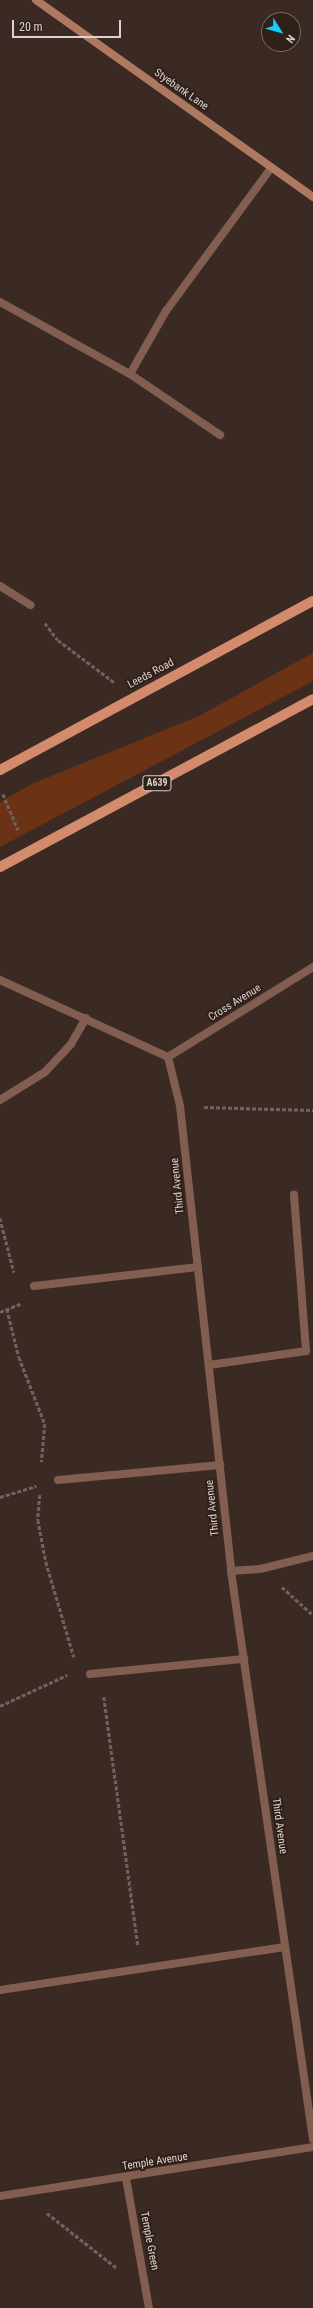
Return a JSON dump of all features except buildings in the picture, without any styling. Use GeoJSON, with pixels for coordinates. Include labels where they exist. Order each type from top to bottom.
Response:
{"type":"FeatureCollection","features":[{"type":"Feature","properties":{"kind":"main road","name":"Leeds Road"},"geometry":{"type":"LineString","coordinates":[[0,770],[313,601]]}},
{"type":"Feature","properties":{"kind":"main road","name":"A639"},"geometry":{"type":"LineString","coordinates":[[0,867],[313,699]]}},
{"type":"Feature","properties":{"kind":"street","name":"Styebank Lane"},"geometry":{"type":"LineString","coordinates":[[36,0],[313,198]]}},
{"type":"Feature","properties":{"kind":"street"},"geometry":{"type":"LineString","coordinates":[[130,374],[166,311],[271,168]]}},
{"type":"Feature","properties":{"kind":"street"},"geometry":{"type":"LineString","coordinates":[[0,302],[130,374],[220,436]]}},
{"type":"Feature","properties":{"kind":"street"},"geometry":{"type":"LineString","coordinates":[[0,586],[30,605]]}},
{"type":"Feature","properties":{"kind":"street","name":"Cross Avenue"},"geometry":{"type":"LineString","coordinates":[[168,1057],[313,967]]}},
{"type":"Feature","properties":{"kind":"street"},"geometry":{"type":"LineString","coordinates":[[0,980],[86,1018],[168,1057]]}},
{"type":"Feature","properties":{"kind":"street"},"geometry":{"type":"LineString","coordinates":[[0,1100],[45,1072],[71,1044],[86,1018]]}},
{"type":"Feature","properties":{"kind":"street","name":"Third Avenue"},"geometry":{"type":"LineString","coordinates":[[168,1057],[180,1106],[231,1571],[313,2139]]}},
{"type":"Feature","properties":{"kind":"street"},"geometry":{"type":"LineString","coordinates":[[209,1365],[306,1351],[294,1194]]}},
{"type":"Feature","properties":{"kind":"street"},"geometry":{"type":"LineString","coordinates":[[34,1286],[198,1267]]}},
{"type":"Feature","properties":{"kind":"street"},"geometry":{"type":"LineString","coordinates":[[58,1480],[220,1465]]}},
{"type":"Feature","properties":{"kind":"street"},"geometry":{"type":"LineString","coordinates":[[231,1571],[260,1569],[313,1556]]}},
{"type":"Feature","properties":{"kind":"street"},"geometry":{"type":"LineString","coordinates":[[90,1674],[244,1659]]}},
{"type":"Feature","properties":{"kind":"street"},"geometry":{"type":"LineString","coordinates":[[0,1990],[286,1947]]}},
{"type":"Feature","properties":{"kind":"street","name":"Temple Avenue"},"geometry":{"type":"LineString","coordinates":[[0,2196],[126,2178],[313,2147]]}},
{"type":"Feature","properties":{"kind":"street","name":"Temple Green"},"geometry":{"type":"LineString","coordinates":[[126,2178],[149,2308]]}},
{"type":"Feature","properties":{"kind":"path"},"geometry":{"type":"LineString","coordinates":[[30,605],[58,640],[133,697]]}},
{"type":"Feature","properties":{"kind":"path"},"geometry":{"type":"LineString","coordinates":[[0,788],[27,852]]}},
{"type":"Feature","properties":{"kind":"path"},"geometry":{"type":"LineString","coordinates":[[180,1106],[313,1110]]}},
{"type":"Feature","properties":{"kind":"path"},"geometry":{"type":"LineString","coordinates":[[0,1218],[16,1280]]}},
{"type":"Feature","properties":{"kind":"path"},"geometry":{"type":"LineString","coordinates":[[0,1312],[20,1305],[19,1299]]}},
{"type":"Feature","properties":{"kind":"path"},"geometry":{"type":"LineString","coordinates":[[7,1309],[19,1357],[45,1424],[38,1520],[45,1555],[75,1663]]}},
{"type":"Feature","properties":{"kind":"path"},"geometry":{"type":"LineString","coordinates":[[0,1496],[58,1480]]}},
{"type":"Feature","properties":{"kind":"path"},"geometry":{"type":"LineString","coordinates":[[260,1569],[313,1615]]}},
{"type":"Feature","properties":{"kind":"path"},"geometry":{"type":"LineString","coordinates":[[101,1672],[141,1969]]}},
{"type":"Feature","properties":{"kind":"path"},"geometry":{"type":"LineString","coordinates":[[0,1706],[70,1674]]}},
{"type":"Feature","properties":{"kind":"path"},"geometry":{"type":"LineString","coordinates":[[23,2193],[147,2292]]}},
{"type":"Feature","properties":{"kind":"shaded area"},"geometry":{"type":"Polygon","coordinates":[[[313,653],[313,681],[0,847],[0,802],[34,783],[199,716],[313,653]]]}}]}
